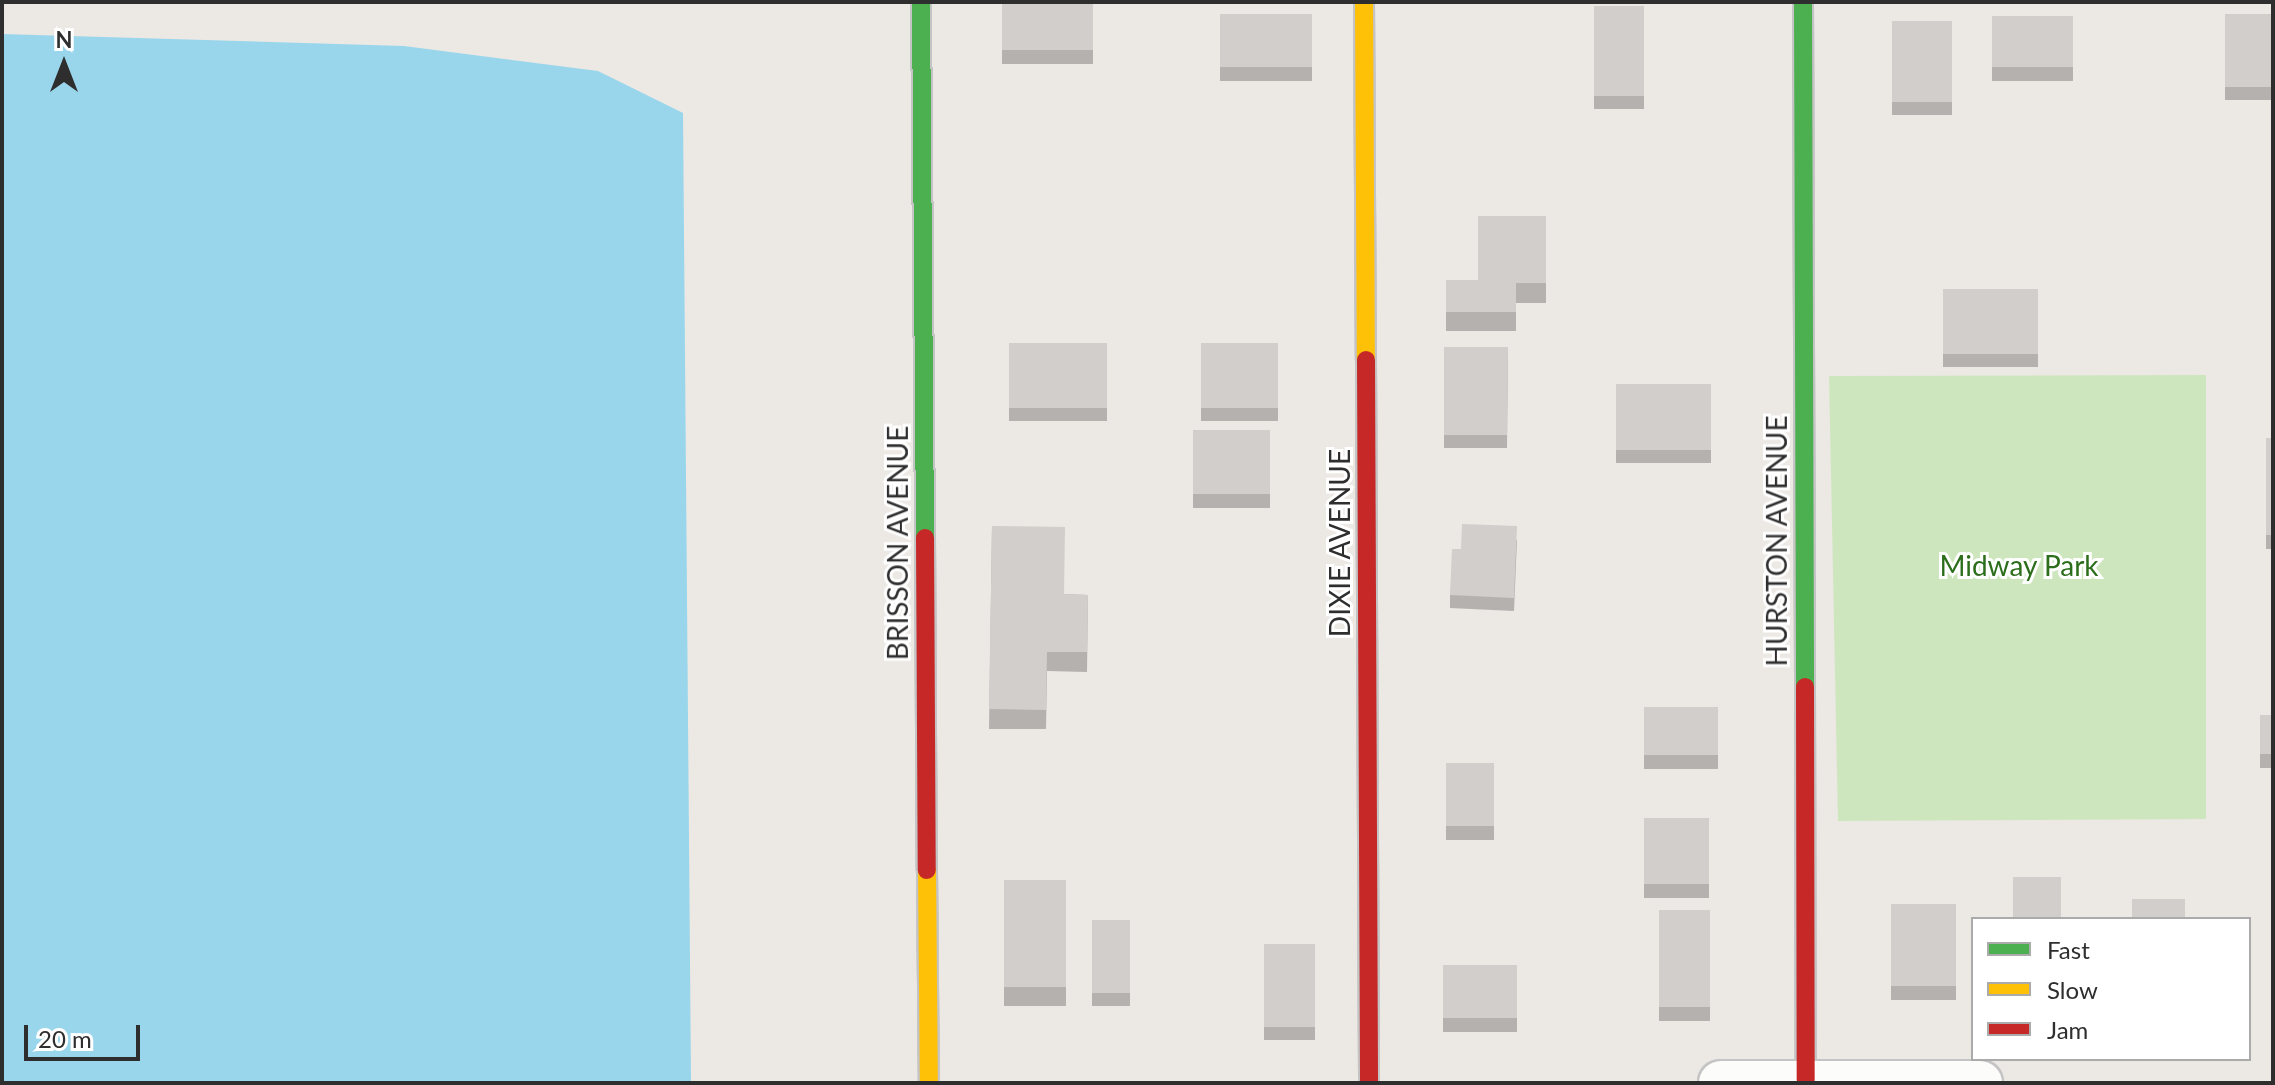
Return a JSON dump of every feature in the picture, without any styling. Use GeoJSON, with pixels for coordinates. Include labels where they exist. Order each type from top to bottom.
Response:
{"type":"FeatureCollection","features":[{"type":"Feature","properties":{"kind":"street","name":"BRISSON AVENUE"},"geometry":{"type":"LineString","coordinates":[[921,2],[929,1083]]}},
{"type":"Feature","properties":{"kind":"street","name":"DIXIE AVENUE"},"geometry":{"type":"LineString","coordinates":[[1364,2],[1369,1083]]}},
{"type":"Feature","properties":{"kind":"street","name":"HURSTON AVENUE"},"geometry":{"type":"LineString","coordinates":[[1803,2],[1806,1080]]}},
{"type":"Feature","properties":{"kind":"street"},"geometry":{"type":"LineString","coordinates":[[1721,1083],[1806,1080],[1980,1083]]}},
{"type":"Feature","properties":{"kind":"green space","name":"Midway Park"},"geometry":{"type":"Polygon","coordinates":[[[2206,375],[2206,819],[1838,821],[1829,376],[2206,375]]]}},
{"type":"Feature","properties":{"kind":"water"},"geometry":{"type":"Polygon","coordinates":[[[2,34],[404,46],[598,71],[683,113],[691,1083],[2,1083],[2,34]]]}},
{"type":"Feature","properties":{"kind":"building"},"geometry":{"type":"Polygon","coordinates":[[[1002,2],[1093,2],[1093,50],[1002,50],[1002,2]]]}},
{"type":"Feature","properties":{"kind":"building"},"geometry":{"type":"Polygon","coordinates":[[[1594,6],[1644,6],[1644,96],[1594,96],[1594,6]]]}},
{"type":"Feature","properties":{"kind":"building"},"geometry":{"type":"Polygon","coordinates":[[[1220,14],[1312,14],[1312,67],[1220,67],[1220,14]]]}},
{"type":"Feature","properties":{"kind":"building"},"geometry":{"type":"Polygon","coordinates":[[[2225,14],[2273,14],[2273,87],[2225,87],[2225,14]]]}},
{"type":"Feature","properties":{"kind":"building"},"geometry":{"type":"Polygon","coordinates":[[[1992,16],[2073,16],[2073,67],[1992,67],[1992,16]]]}},
{"type":"Feature","properties":{"kind":"building"},"geometry":{"type":"Polygon","coordinates":[[[1892,21],[1952,21],[1952,102],[1892,102],[1892,21]]]}},
{"type":"Feature","properties":{"kind":"building"},"geometry":{"type":"Polygon","coordinates":[[[1478,216],[1546,216],[1546,283],[1516,283],[1516,312],[1446,312],[1446,280],[1478,280],[1478,216]]]}},
{"type":"Feature","properties":{"kind":"building"},"geometry":{"type":"Polygon","coordinates":[[[1943,289],[2038,289],[2038,354],[1943,354],[1943,289]]]}},
{"type":"Feature","properties":{"kind":"building"},"geometry":{"type":"Polygon","coordinates":[[[2273,297],[2273,360],[2272,360],[2273,297]]]}},
{"type":"Feature","properties":{"kind":"building"},"geometry":{"type":"Polygon","coordinates":[[[1009,343],[1107,343],[1107,408],[1009,408],[1009,343]]]}},
{"type":"Feature","properties":{"kind":"building"},"geometry":{"type":"Polygon","coordinates":[[[1201,343],[1278,343],[1278,408],[1201,408],[1201,343]]]}},
{"type":"Feature","properties":{"kind":"building"},"geometry":{"type":"Polygon","coordinates":[[[1444,347],[1508,347],[1507,435],[1444,435],[1444,347]]]}},
{"type":"Feature","properties":{"kind":"building"},"geometry":{"type":"Polygon","coordinates":[[[1616,384],[1711,384],[1711,450],[1616,450],[1616,384]]]}},
{"type":"Feature","properties":{"kind":"building"},"geometry":{"type":"Polygon","coordinates":[[[1193,430],[1270,430],[1270,494],[1193,494],[1193,430]]]}},
{"type":"Feature","properties":{"kind":"building"},"geometry":{"type":"Polygon","coordinates":[[[2266,438],[2273,438],[2273,535],[2266,535],[2266,438]]]}},
{"type":"Feature","properties":{"kind":"building"},"geometry":{"type":"Polygon","coordinates":[[[1462,524],[1517,526],[1514,598],[1450,595],[1452,549],[1461,549],[1462,524]]]}},
{"type":"Feature","properties":{"kind":"building"},"geometry":{"type":"Polygon","coordinates":[[[992,526],[1065,527],[1064,594],[1088,595],[1087,652],[1047,652],[1046,710],[989,709],[992,526]]]}},
{"type":"Feature","properties":{"kind":"building"},"geometry":{"type":"Polygon","coordinates":[[[1644,707],[1718,707],[1718,755],[1644,755],[1644,707]]]}},
{"type":"Feature","properties":{"kind":"building"},"geometry":{"type":"Polygon","coordinates":[[[2260,715],[2273,715],[2273,754],[2260,754],[2260,715]]]}},
{"type":"Feature","properties":{"kind":"building"},"geometry":{"type":"Polygon","coordinates":[[[1446,763],[1494,763],[1494,826],[1446,826],[1446,763]]]}},
{"type":"Feature","properties":{"kind":"building"},"geometry":{"type":"Polygon","coordinates":[[[1644,818],[1709,818],[1709,884],[1644,884],[1644,818]]]}},
{"type":"Feature","properties":{"kind":"building"},"geometry":{"type":"Polygon","coordinates":[[[2013,877],[2061,877],[2061,917],[2013,917],[2013,877]]]}},
{"type":"Feature","properties":{"kind":"building"},"geometry":{"type":"Polygon","coordinates":[[[1004,880],[1066,880],[1066,987],[1004,987],[1004,880]]]}},
{"type":"Feature","properties":{"kind":"building"},"geometry":{"type":"Polygon","coordinates":[[[2132,899],[2185,899],[2185,917],[2132,917],[2132,899]]]}},
{"type":"Feature","properties":{"kind":"building"},"geometry":{"type":"Polygon","coordinates":[[[1891,904],[1956,904],[1956,986],[1891,986],[1891,904]]]}},
{"type":"Feature","properties":{"kind":"building"},"geometry":{"type":"Polygon","coordinates":[[[1659,910],[1710,910],[1710,1007],[1659,1007],[1659,910]]]}},
{"type":"Feature","properties":{"kind":"building"},"geometry":{"type":"Polygon","coordinates":[[[1092,920],[1130,920],[1130,993],[1092,993],[1092,920]]]}},
{"type":"Feature","properties":{"kind":"building"},"geometry":{"type":"Polygon","coordinates":[[[1264,944],[1315,944],[1315,1027],[1264,1027],[1264,944]]]}},
{"type":"Feature","properties":{"kind":"building"},"geometry":{"type":"Polygon","coordinates":[[[1443,965],[1517,965],[1517,1018],[1443,1018],[1443,965]]]}},
{"type":"Feature","properties":{"kind":"traffic: fast"},"geometry":{"type":"LineString","coordinates":[[921,2],[925,538]]}},
{"type":"Feature","properties":{"kind":"traffic: fast"},"geometry":{"type":"LineString","coordinates":[[1803,2],[1805,687]]}},
{"type":"Feature","properties":{"kind":"traffic: slow"},"geometry":{"type":"LineString","coordinates":[[1364,2],[1366,360]]}},
{"type":"Feature","properties":{"kind":"traffic: slow"},"geometry":{"type":"LineString","coordinates":[[927,870],[929,1083]]}},
{"type":"Feature","properties":{"kind":"traffic: jam"},"geometry":{"type":"LineString","coordinates":[[1366,360],[1369,1083]]}},
{"type":"Feature","properties":{"kind":"traffic: jam"},"geometry":{"type":"LineString","coordinates":[[925,538],[927,870]]}},
{"type":"Feature","properties":{"kind":"traffic: jam"},"geometry":{"type":"LineString","coordinates":[[1805,687],[1806,1080]]}}]}
